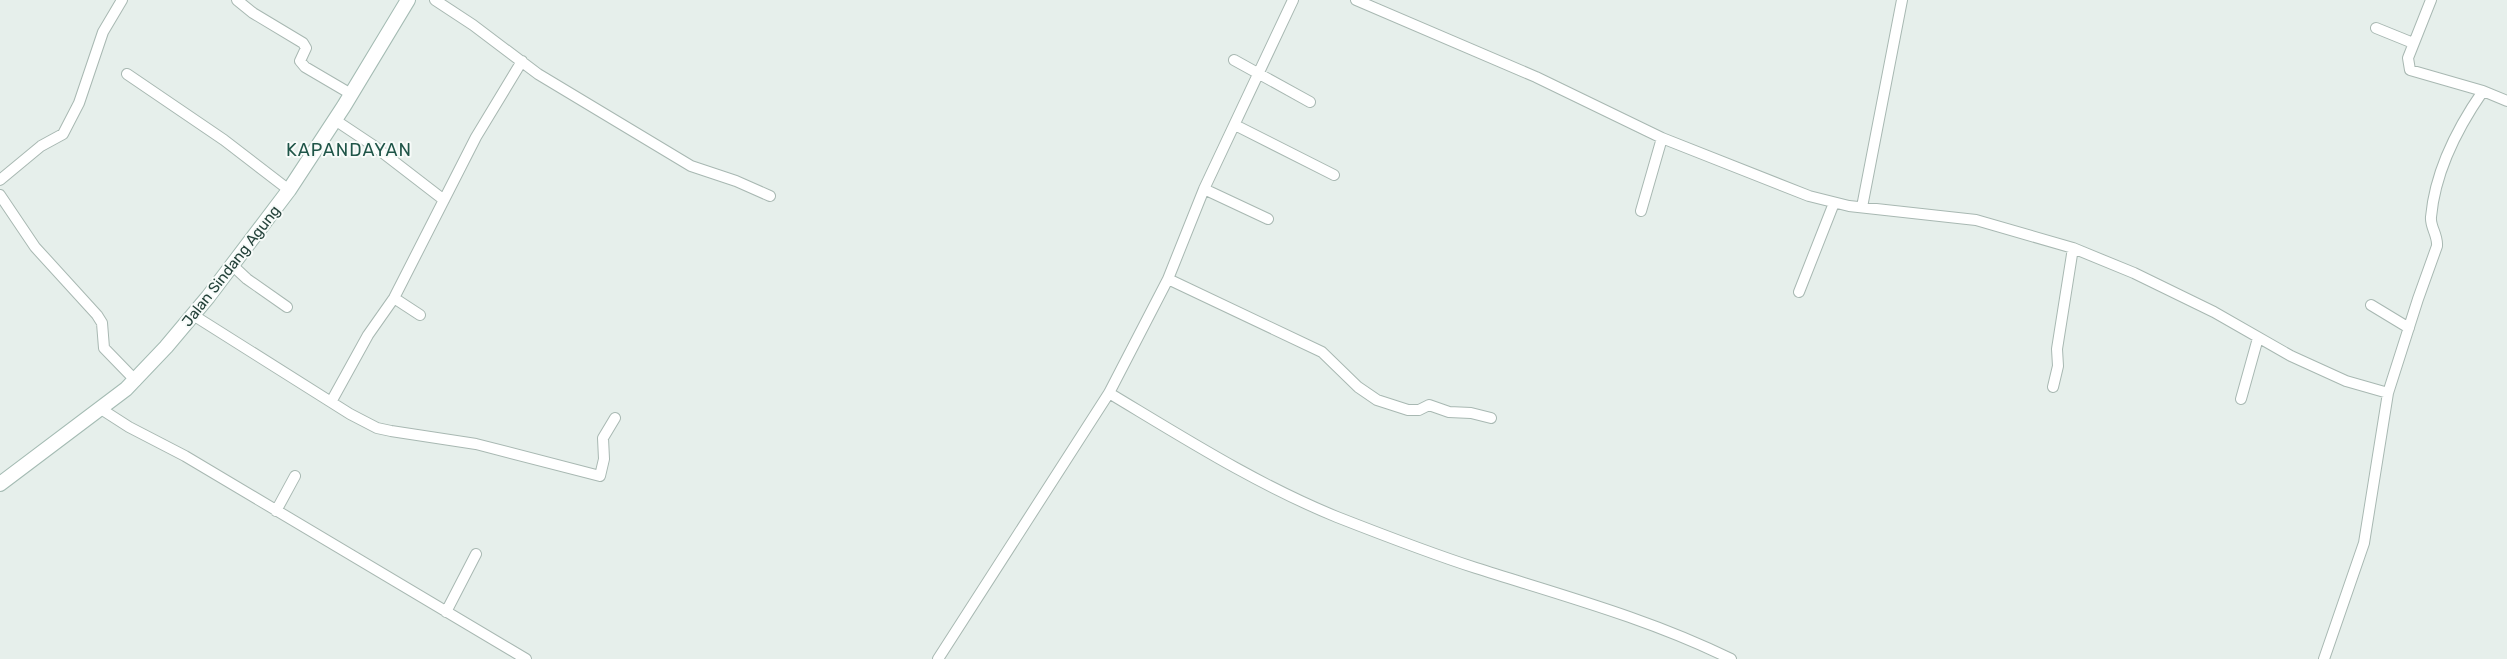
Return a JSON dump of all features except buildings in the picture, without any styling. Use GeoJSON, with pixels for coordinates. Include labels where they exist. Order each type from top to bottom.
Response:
{"type":"FeatureCollection","features":[{"type":"Feature","properties":{"kind":"main road","name":"Jalan Sindang Agung"},"geometry":{"type":"LineString","coordinates":[[0,484],[101,409],[136,380],[193,315],[289,190],[335,120],[408,0]]}},
{"type":"Feature","properties":{"kind":"street"},"geometry":{"type":"LineString","coordinates":[[0,180],[40,146],[63,134],[79,103],[103,32],[122,0]]}},
{"type":"Feature","properties":{"kind":"street"},"geometry":{"type":"LineString","coordinates":[[237,0],[253,13],[303,43],[306,48],[300,62],[305,67],[351,94]]}},
{"type":"Feature","properties":{"kind":"street"},"geometry":{"type":"LineString","coordinates":[[435,0],[473,24],[538,74],[691,166],[736,181],[770,196]]}},
{"type":"Feature","properties":{"kind":"street"},"geometry":{"type":"LineString","coordinates":[[938,659],[1109,393],[1168,279],[1204,188],[1293,0]]}},
{"type":"Feature","properties":{"kind":"street"},"geometry":{"type":"LineString","coordinates":[[1356,0],[1536,77],[1662,138],[1787,188],[1834,203],[1976,220],[2073,248],[2134,273],[2214,312],[2291,356],[2346,381],[2388,393]]}},
{"type":"Feature","properties":{"kind":"street"},"geometry":{"type":"LineString","coordinates":[[1862,207],[1902,0]]}},
{"type":"Feature","properties":{"kind":"street"},"geometry":{"type":"LineString","coordinates":[[2431,0],[2408,58],[2410,70],[2507,101]]}},
{"type":"Feature","properties":{"kind":"street"},"geometry":{"type":"LineString","coordinates":[[2376,28],[2413,43]]}},
{"type":"Feature","properties":{"kind":"street"},"geometry":{"type":"LineString","coordinates":[[1234,60],[1310,102]]}},
{"type":"Feature","properties":{"kind":"street"},"geometry":{"type":"LineString","coordinates":[[331,402],[368,336],[394,298],[476,136],[522,61]]}},
{"type":"Feature","properties":{"kind":"street"},"geometry":{"type":"LineString","coordinates":[[127,74],[224,140],[289,190]]}},
{"type":"Feature","properties":{"kind":"street"},"geometry":{"type":"LineString","coordinates":[[2324,659],[2364,543],[2388,393],[2437,246],[2438,238],[2431,218],[2441,176],[2452,143],[2483,92]]}},
{"type":"Feature","properties":{"kind":"street"},"geometry":{"type":"LineString","coordinates":[[335,120],[374,146],[444,200]]}},
{"type":"Feature","properties":{"kind":"street"},"geometry":{"type":"LineString","coordinates":[[1235,125],[1334,175]]}},
{"type":"Feature","properties":{"kind":"street"},"geometry":{"type":"LineString","coordinates":[[1640,211],[1662,138]]}},
{"type":"Feature","properties":{"kind":"street"},"geometry":{"type":"LineString","coordinates":[[1204,188],[1268,219]]}},
{"type":"Feature","properties":{"kind":"street"},"geometry":{"type":"LineString","coordinates":[[0,195],[36,247],[102,323],[104,348],[136,380]]}},
{"type":"Feature","properties":{"kind":"street"},"geometry":{"type":"LineString","coordinates":[[1799,292],[1834,203]]}},
{"type":"Feature","properties":{"kind":"street"},"geometry":{"type":"LineString","coordinates":[[2053,387],[2058,366],[2057,349],[2073,248]]}},
{"type":"Feature","properties":{"kind":"street"},"geometry":{"type":"LineString","coordinates":[[232,265],[247,280],[287,307]]}},
{"type":"Feature","properties":{"kind":"street"},"geometry":{"type":"LineString","coordinates":[[1168,279],[1322,352],[1358,387],[1388,405],[1408,410],[1419,410],[1429,405],[1449,412],[1471,413],[1491,418]]}},
{"type":"Feature","properties":{"kind":"street"},"geometry":{"type":"LineString","coordinates":[[394,298],[420,315]]}},
{"type":"Feature","properties":{"kind":"street"},"geometry":{"type":"LineString","coordinates":[[2371,305],[2409,328]]}},
{"type":"Feature","properties":{"kind":"street"},"geometry":{"type":"LineString","coordinates":[[193,315],[331,402],[377,428],[476,444],[600,476],[604,459],[603,438],[615,418]]}},
{"type":"Feature","properties":{"kind":"street"},"geometry":{"type":"LineString","coordinates":[[2241,399],[2258,338]]}},
{"type":"Feature","properties":{"kind":"street"},"geometry":{"type":"LineString","coordinates":[[1109,393],[1245,475],[1338,517],[1475,567],[1571,597],[1663,630],[1731,659]]}},
{"type":"Feature","properties":{"kind":"street"},"geometry":{"type":"LineString","coordinates":[[101,409],[526,659]]}},
{"type":"Feature","properties":{"kind":"street"},"geometry":{"type":"LineString","coordinates":[[276,511],[295,476]]}},
{"type":"Feature","properties":{"kind":"street"},"geometry":{"type":"LineString","coordinates":[[446,612],[476,554]]}},
{"type":"Feature","properties":{"kind":"district","name":"KAPANDAYAN"},"geometry":{"type":"Point","coordinates":[349,150]}}]}
